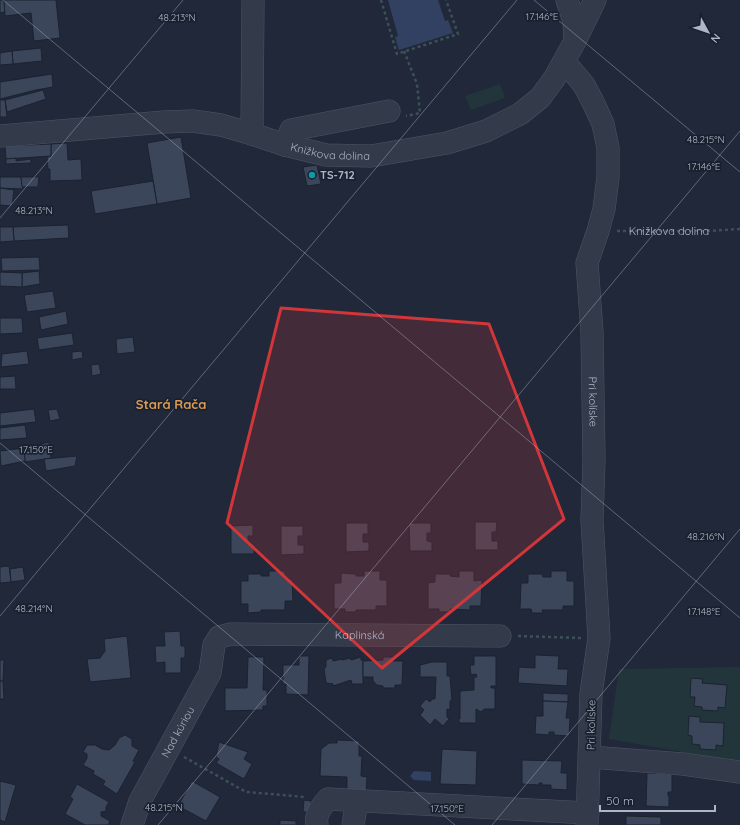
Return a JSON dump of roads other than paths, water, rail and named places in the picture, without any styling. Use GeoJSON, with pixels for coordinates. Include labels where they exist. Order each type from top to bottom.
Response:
{"type":"FeatureCollection","features":[{"type":"Feature","properties":{"kind":"street"},"geometry":{"type":"LineString","coordinates":[[252,134],[253,0]]}},
{"type":"Feature","properties":{"kind":"street"},"geometry":{"type":"LineString","coordinates":[[567,0],[574,21],[575,41]]}},
{"type":"Feature","properties":{"kind":"street","name":"Knižkova dolina"},"geometry":{"type":"LineString","coordinates":[[0,136],[164,122],[194,128],[221,125],[285,145],[326,155],[371,156],[447,143],[486,132],[520,114],[540,98],[554,79],[595,0]]}},
{"type":"Feature","properties":{"kind":"street","name":"Pri kolíske"},"geometry":{"type":"LineString","coordinates":[[317,825],[318,811],[328,799],[588,819],[592,694],[599,638],[592,520],[594,460],[592,332],[587,264],[604,209],[607,183],[608,148],[603,124],[593,102],[584,86],[564,61]]}},
{"type":"Feature","properties":{"kind":"street"},"geometry":{"type":"LineString","coordinates":[[285,145],[291,130],[395,114]]}},
{"type":"Feature","properties":{"kind":"street","name":"Kaplinská"},"geometry":{"type":"LineString","coordinates":[[219,637],[231,634],[500,636]]}},
{"type":"Feature","properties":{"kind":"street","name":"Nad kúriou"},"geometry":{"type":"LineString","coordinates":[[132,825],[140,801],[210,673],[214,645],[219,637]]}},
{"type":"Feature","properties":{"kind":"street","name":"Pri kolíske"},"geometry":{"type":"LineString","coordinates":[[590,757],[683,764],[740,772]]}},
{"type":"Feature","properties":{"kind":"street"},"geometry":{"type":"LineString","coordinates":[[353,825],[356,801]]}},
{"type":"Feature","properties":{"kind":"water"},"geometry":{"type":"Polygon","coordinates":[[[388,0],[438,0],[445,21],[448,20],[453,33],[399,50],[395,37],[398,36],[388,0]]]}},
{"type":"Feature","properties":{"kind":"water"},"geometry":{"type":"Polygon","coordinates":[[[414,771],[431,772],[431,781],[414,780],[410,776],[414,771]]]}},
{"type":"Feature","properties":{"kind":"place","name":"TS-712"},"geometry":{"type":"Point","coordinates":[312,175]}},
{"type":"Feature","properties":{"kind":"district","name":"Stará Rača"},"geometry":{"type":"Point","coordinates":[171,404]}}]}
